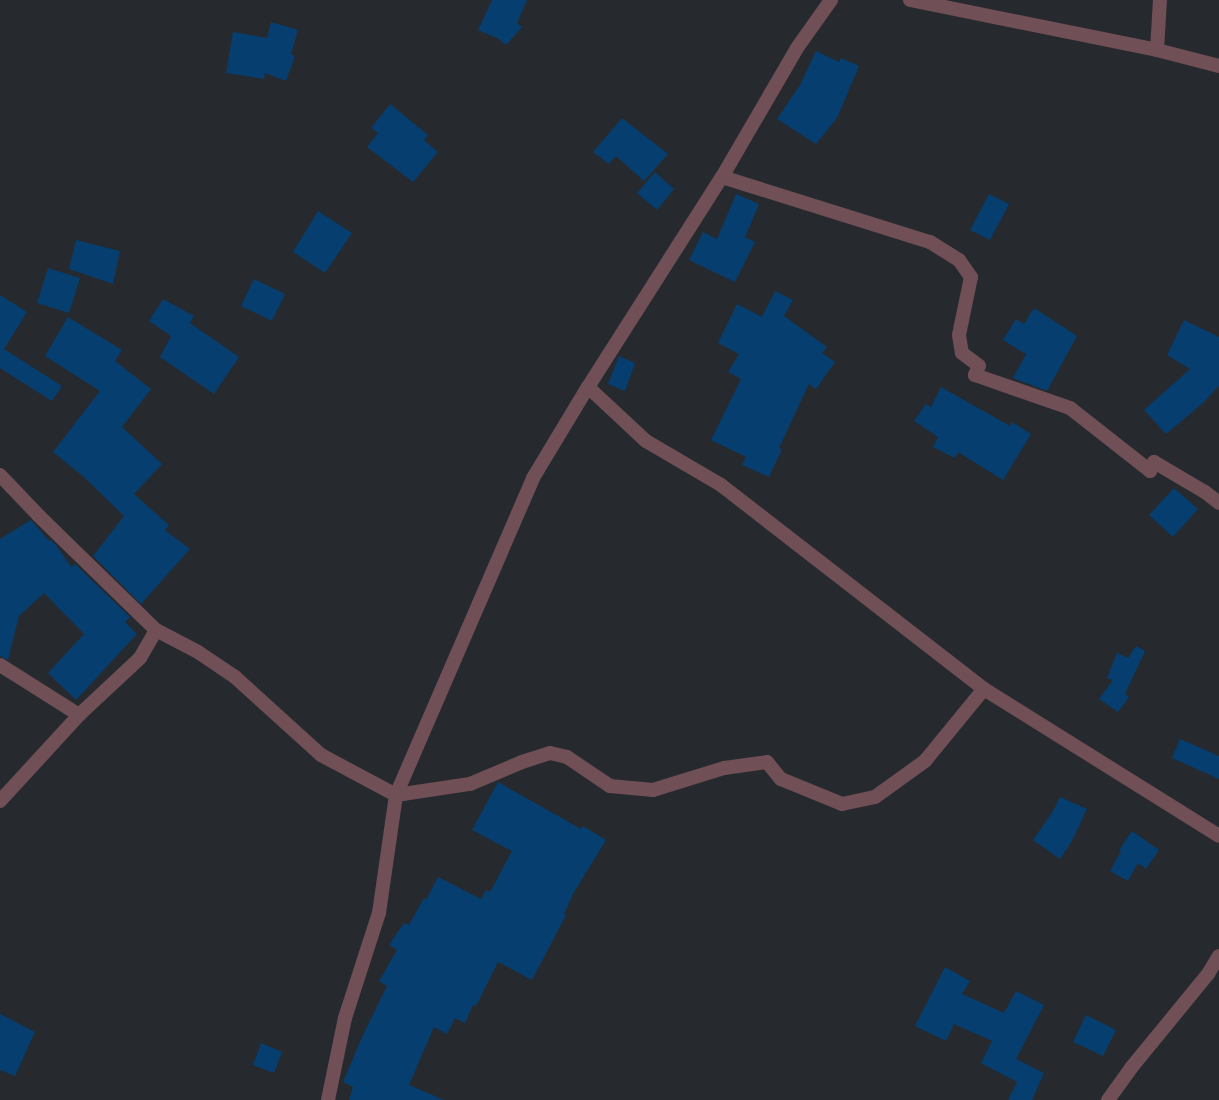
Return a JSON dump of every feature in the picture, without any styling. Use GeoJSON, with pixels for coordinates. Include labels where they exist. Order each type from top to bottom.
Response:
{"type":"FeatureCollection","features":[{"type":"Feature","properties":{"kind":"street"},"geometry":{"type":"LineString","coordinates":[[328,1100],[345,1018],[379,913],[396,795],[533,478],[588,387],[722,177],[797,48],[830,0]]}},
{"type":"Feature","properties":{"kind":"street"},"geometry":{"type":"LineString","coordinates":[[910,0],[1157,50],[1219,66]]}},
{"type":"Feature","properties":{"kind":"street"},"geometry":{"type":"LineString","coordinates":[[1157,50],[1160,0]]}},
{"type":"Feature","properties":{"kind":"street"},"geometry":{"type":"LineString","coordinates":[[722,177],[930,242],[959,260],[970,277],[959,335],[962,353],[979,366],[975,375],[1070,408],[1150,471],[1154,462],[1205,492],[1219,503]]}},
{"type":"Feature","properties":{"kind":"street"},"geometry":{"type":"LineString","coordinates":[[588,387],[646,440],[721,485],[984,689],[1219,836]]}},
{"type":"Feature","properties":{"kind":"street"},"geometry":{"type":"LineString","coordinates":[[0,475],[39,516],[156,630],[198,652],[235,677],[321,755],[396,795],[470,784],[522,762],[550,753],[567,757],[610,786],[653,790],[724,768],[767,762],[781,780],[842,804],[875,798],[925,761],[984,689]]}},
{"type":"Feature","properties":{"kind":"street"},"geometry":{"type":"LineString","coordinates":[[0,801],[78,714],[140,658],[156,630]]}},
{"type":"Feature","properties":{"kind":"street"},"geometry":{"type":"LineString","coordinates":[[0,665],[78,714]]}},
{"type":"Feature","properties":{"kind":"street"},"geometry":{"type":"LineString","coordinates":[[1108,1100],[1131,1068],[1208,974],[1219,956]]}},
{"type":"Feature","properties":{"kind":"building"},"geometry":{"type":"Polygon","coordinates":[[[492,0],[527,0],[517,23],[522,27],[506,45],[497,38],[478,30],[492,0]]]}},
{"type":"Feature","properties":{"kind":"building"},"geometry":{"type":"Polygon","coordinates":[[[271,22],[298,30],[291,54],[295,56],[286,81],[265,73],[264,79],[226,73],[233,32],[267,38],[271,22]]]}},
{"type":"Feature","properties":{"kind":"building"},"geometry":{"type":"Polygon","coordinates":[[[816,51],[839,62],[841,58],[859,66],[837,118],[816,144],[777,119],[800,85],[816,51]]]}},
{"type":"Feature","properties":{"kind":"building"},"geometry":{"type":"Polygon","coordinates":[[[390,104],[428,135],[424,140],[438,152],[413,182],[367,147],[378,133],[371,128],[390,104]]]}},
{"type":"Feature","properties":{"kind":"building"},"geometry":{"type":"Polygon","coordinates":[[[622,118],[668,154],[644,181],[616,156],[609,164],[593,152],[622,118]]]}},
{"type":"Feature","properties":{"kind":"building"},"geometry":{"type":"Polygon","coordinates":[[[655,172],[674,189],[657,210],[637,193],[655,172]]]}},
{"type":"Feature","properties":{"kind":"building"},"geometry":{"type":"Polygon","coordinates":[[[736,194],[759,204],[745,237],[755,242],[735,282],[689,260],[703,232],[717,239],[736,194]]]}},
{"type":"Feature","properties":{"kind":"building"},"geometry":{"type":"Polygon","coordinates":[[[989,194],[1009,204],[990,240],[970,230],[989,194]]]}},
{"type":"Feature","properties":{"kind":"building"},"geometry":{"type":"Polygon","coordinates":[[[318,211],[352,233],[325,273],[293,252],[318,211]]]}},
{"type":"Feature","properties":{"kind":"building"},"geometry":{"type":"Polygon","coordinates":[[[76,240],[120,251],[113,284],[69,269],[76,240]]]}},
{"type":"Feature","properties":{"kind":"building"},"geometry":{"type":"Polygon","coordinates":[[[48,268],[80,278],[69,313],[37,303],[48,268]]]}},
{"type":"Feature","properties":{"kind":"building"},"geometry":{"type":"Polygon","coordinates":[[[254,279],[285,294],[272,321],[241,306],[254,279]]]}},
{"type":"Feature","properties":{"kind":"building"},"geometry":{"type":"Polygon","coordinates":[[[775,291],[793,300],[784,316],[827,347],[822,353],[835,362],[816,389],[809,384],[779,448],[782,449],[769,477],[742,465],[746,457],[711,440],[741,379],[728,372],[739,354],[718,343],[737,304],[762,317],[775,291]]]}},
{"type":"Feature","properties":{"kind":"building"},"geometry":{"type":"Polygon","coordinates":[[[0,295],[27,312],[4,349],[62,386],[52,401],[0,368],[0,295]]]}},
{"type":"Feature","properties":{"kind":"building"},"geometry":{"type":"Polygon","coordinates":[[[163,299],[194,316],[190,323],[239,357],[214,394],[160,357],[171,336],[149,321],[163,299]]]}},
{"type":"Feature","properties":{"kind":"building"},"geometry":{"type":"Polygon","coordinates":[[[1034,308],[1077,336],[1047,391],[1013,378],[1026,354],[1003,340],[1016,319],[1024,324],[1034,308]]]}},
{"type":"Feature","properties":{"kind":"building"},"geometry":{"type":"Polygon","coordinates":[[[68,317],[122,350],[115,361],[151,389],[122,427],[162,464],[134,494],[169,525],[165,530],[190,549],[141,604],[93,556],[124,516],[85,478],[53,452],[100,391],[45,356],[68,317]]]}},
{"type":"Feature","properties":{"kind":"building"},"geometry":{"type":"Polygon","coordinates":[[[1184,320],[1219,337],[1219,386],[1203,403],[1166,434],[1144,410],[1190,369],[1167,355],[1184,320]]]}},
{"type":"Feature","properties":{"kind":"building"},"geometry":{"type":"Polygon","coordinates":[[[619,356],[635,363],[625,391],[608,384],[619,356]]]}},
{"type":"Feature","properties":{"kind":"building"},"geometry":{"type":"Polygon","coordinates":[[[941,387],[1010,426],[1012,422],[1031,434],[1003,480],[958,452],[955,458],[933,447],[938,437],[914,421],[926,404],[931,407],[941,387]]]}},
{"type":"Feature","properties":{"kind":"building"},"geometry":{"type":"Polygon","coordinates":[[[1174,488],[1198,509],[1173,537],[1149,515],[1174,488]]]}},
{"type":"Feature","properties":{"kind":"building"},"geometry":{"type":"Polygon","coordinates":[[[31,520],[49,541],[51,540],[56,545],[71,567],[75,564],[130,617],[125,622],[137,634],[76,700],[48,673],[84,634],[44,593],[19,616],[8,660],[0,656],[0,539],[31,520]]]}},
{"type":"Feature","properties":{"kind":"building"},"geometry":{"type":"Polygon","coordinates":[[[1136,646],[1145,651],[1125,694],[1129,697],[1118,712],[1099,699],[1113,680],[1107,678],[1117,653],[1128,658],[1136,646]]]}},
{"type":"Feature","properties":{"kind":"building"},"geometry":{"type":"Polygon","coordinates":[[[1180,739],[1219,756],[1219,779],[1172,758],[1180,739]]]}},
{"type":"Feature","properties":{"kind":"building"},"geometry":{"type":"Polygon","coordinates":[[[498,782],[581,829],[583,826],[606,840],[573,894],[564,914],[566,915],[532,980],[498,962],[476,1006],[473,1005],[465,1023],[455,1018],[447,1034],[434,1027],[409,1085],[444,1100],[349,1100],[353,1087],[343,1082],[387,986],[379,981],[397,950],[389,945],[404,923],[409,925],[424,898],[426,900],[438,877],[481,899],[486,890],[490,892],[512,851],[472,830],[498,782]]]}},
{"type":"Feature","properties":{"kind":"building"},"geometry":{"type":"Polygon","coordinates":[[[1060,797],[1087,809],[1072,841],[1060,859],[1033,840],[1053,811],[1060,797]]]}},
{"type":"Feature","properties":{"kind":"building"},"geometry":{"type":"Polygon","coordinates":[[[1132,831],[1159,850],[1146,869],[1138,863],[1128,881],[1110,871],[1121,851],[1119,850],[1132,831]]]}},
{"type":"Feature","properties":{"kind":"building"},"geometry":{"type":"Polygon","coordinates":[[[945,967],[970,981],[962,994],[1004,1013],[1016,991],[1044,1005],[1016,1059],[1044,1073],[1032,1100],[1008,1100],[1017,1082],[981,1063],[992,1041],[954,1024],[946,1041],[915,1026],[945,967]]]}},
{"type":"Feature","properties":{"kind":"building"},"geometry":{"type":"Polygon","coordinates":[[[0,1014],[35,1032],[15,1076],[0,1070],[0,1014]]]}},
{"type":"Feature","properties":{"kind":"building"},"geometry":{"type":"Polygon","coordinates":[[[1086,1015],[1116,1030],[1103,1056],[1073,1042],[1086,1015]]]}},
{"type":"Feature","properties":{"kind":"building"},"geometry":{"type":"Polygon","coordinates":[[[261,1043],[282,1052],[274,1073],[253,1065],[261,1043]]]}}]}
